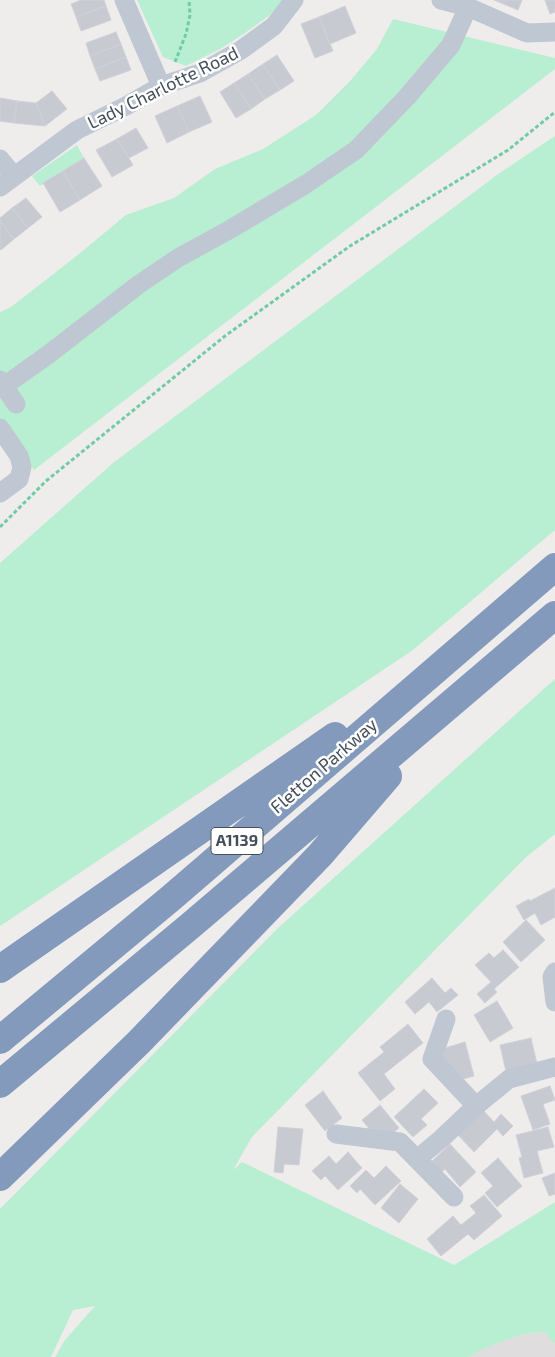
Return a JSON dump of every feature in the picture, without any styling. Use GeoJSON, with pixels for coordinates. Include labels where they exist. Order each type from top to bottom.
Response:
{"type":"FeatureCollection","features":[{"type":"Feature","properties":{"kind":"highway","name":"Fletton Parkway"},"geometry":{"type":"LineString","coordinates":[[0,1040],[170,898],[555,567]]}},
{"type":"Feature","properties":{"kind":"highway","name":"Fletton Parkway"},"geometry":{"type":"LineString","coordinates":[[0,1084],[190,926],[555,615]]}},
{"type":"Feature","properties":{"kind":"highway"},"geometry":{"type":"LineString","coordinates":[[0,969],[471,640]]}},
{"type":"Feature","properties":{"kind":"highway"},"geometry":{"type":"LineString","coordinates":[[0,1177],[139,1042],[320,855],[445,710]]}},
{"type":"Feature","properties":{"kind":"street"},"geometry":{"type":"LineString","coordinates":[[124,0],[161,86]]}},
{"type":"Feature","properties":{"kind":"street","name":"Lady Charlotte Road"},"geometry":{"type":"LineString","coordinates":[[7,182],[78,130],[161,86],[200,73],[241,50],[274,26],[294,0]]}},
{"type":"Feature","properties":{"kind":"street"},"geometry":{"type":"LineString","coordinates":[[441,0],[468,7],[526,33],[555,32]]}},
{"type":"Feature","properties":{"kind":"street"},"geometry":{"type":"LineString","coordinates":[[16,404],[2,383],[49,354],[178,258],[306,184],[356,150],[407,97],[451,45],[468,7]]}},
{"type":"Feature","properties":{"kind":"street"},"geometry":{"type":"LineString","coordinates":[[0,159],[7,182]]}},
{"type":"Feature","properties":{"kind":"street"},"geometry":{"type":"LineString","coordinates":[[0,428],[19,456],[22,467],[18,479],[0,493]]}},
{"type":"Feature","properties":{"kind":"street"},"geometry":{"type":"LineString","coordinates":[[555,972],[552,977],[555,1002]]}},
{"type":"Feature","properties":{"kind":"street"},"geometry":{"type":"LineString","coordinates":[[446,1019],[432,1059],[476,1106]]}},
{"type":"Feature","properties":{"kind":"street"},"geometry":{"type":"LineString","coordinates":[[417,1159],[508,1079],[555,1067]]}},
{"type":"Feature","properties":{"kind":"street"},"geometry":{"type":"LineString","coordinates":[[336,1134],[400,1142],[454,1197]]}},
{"type":"Feature","properties":{"kind":"path"},"geometry":{"type":"LineString","coordinates":[[161,86],[176,60],[186,34],[190,15],[189,0]]}},
{"type":"Feature","properties":{"kind":"path"},"geometry":{"type":"LineString","coordinates":[[0,527],[46,481],[224,336],[350,246],[508,150],[555,112]]}},
{"type":"Feature","properties":{"kind":"shaded area"},"geometry":{"type":"Polygon","coordinates":[[[544,1332],[555,1344],[555,1357],[468,1357],[495,1344],[523,1334],[544,1332]]]}},
{"type":"Feature","properties":{"kind":"green space"},"geometry":{"type":"Polygon","coordinates":[[[137,0],[284,0],[270,15],[245,33],[220,49],[186,66],[163,57],[137,0]]]}},
{"type":"Feature","properties":{"kind":"green space"},"geometry":{"type":"Polygon","coordinates":[[[393,19],[555,58],[555,69],[34,470],[0,418],[0,312],[11,307],[126,215],[174,198],[215,169],[263,149],[316,115],[351,80],[377,49],[393,19]]]}},
{"type":"Feature","properties":{"kind":"green space"},"geometry":{"type":"Polygon","coordinates":[[[555,136],[555,530],[413,650],[0,926],[0,563],[113,463],[497,175],[555,136]]]}},
{"type":"Feature","properties":{"kind":"green space"},"geometry":{"type":"Polygon","coordinates":[[[77,145],[84,158],[40,186],[32,176],[77,145]]]}},
{"type":"Feature","properties":{"kind":"green space"},"geometry":{"type":"Polygon","coordinates":[[[555,679],[555,834],[525,858],[252,1137],[233,1170],[242,1162],[454,1265],[555,1202],[555,1344],[544,1332],[523,1334],[495,1344],[468,1357],[55,1357],[65,1340],[95,1306],[73,1310],[51,1357],[0,1357],[0,1209],[278,928],[555,679]]]}},
{"type":"Feature","properties":{"kind":"building"},"geometry":{"type":"Polygon","coordinates":[[[81,0],[104,0],[106,6],[76,17],[71,4],[81,0]]]}},
{"type":"Feature","properties":{"kind":"building"},"geometry":{"type":"Polygon","coordinates":[[[494,0],[522,0],[518,10],[494,0]]]}},
{"type":"Feature","properties":{"kind":"building"},"geometry":{"type":"Polygon","coordinates":[[[545,0],[555,0],[555,12],[550,14],[545,0]]]}},
{"type":"Feature","properties":{"kind":"building"},"geometry":{"type":"Polygon","coordinates":[[[106,6],[111,20],[81,31],[76,17],[106,6]]]}},
{"type":"Feature","properties":{"kind":"building"},"geometry":{"type":"Polygon","coordinates":[[[345,6],[356,33],[330,44],[319,17],[345,6]]]}},
{"type":"Feature","properties":{"kind":"building"},"geometry":{"type":"Polygon","coordinates":[[[319,17],[333,51],[315,58],[301,24],[319,17]]]}},
{"type":"Feature","properties":{"kind":"building"},"geometry":{"type":"Polygon","coordinates":[[[116,32],[121,44],[90,56],[86,43],[116,32]]]}},
{"type":"Feature","properties":{"kind":"building"},"geometry":{"type":"Polygon","coordinates":[[[121,44],[126,57],[95,69],[90,56],[121,44]]]}},
{"type":"Feature","properties":{"kind":"building"},"geometry":{"type":"Polygon","coordinates":[[[277,55],[294,81],[280,90],[263,64],[277,55]]]}},
{"type":"Feature","properties":{"kind":"building"},"geometry":{"type":"Polygon","coordinates":[[[126,57],[131,70],[100,81],[95,69],[126,57]]]}},
{"type":"Feature","properties":{"kind":"building"},"geometry":{"type":"Polygon","coordinates":[[[263,64],[280,90],[265,99],[248,74],[263,64]]]}},
{"type":"Feature","properties":{"kind":"building"},"geometry":{"type":"Polygon","coordinates":[[[248,74],[265,99],[251,109],[234,83],[248,74]]]}},
{"type":"Feature","properties":{"kind":"building"},"geometry":{"type":"Polygon","coordinates":[[[234,83],[251,109],[236,118],[220,92],[234,83]]]}},
{"type":"Feature","properties":{"kind":"building"},"geometry":{"type":"Polygon","coordinates":[[[52,91],[67,109],[45,126],[36,103],[52,91]]]}},
{"type":"Feature","properties":{"kind":"building"},"geometry":{"type":"Polygon","coordinates":[[[200,96],[212,122],[189,132],[177,106],[200,96]]]}},
{"type":"Feature","properties":{"kind":"building"},"geometry":{"type":"Polygon","coordinates":[[[0,98],[17,101],[14,123],[0,121],[0,98]]]}},
{"type":"Feature","properties":{"kind":"building"},"geometry":{"type":"Polygon","coordinates":[[[17,101],[36,103],[45,126],[14,123],[17,101]]]}},
{"type":"Feature","properties":{"kind":"building"},"geometry":{"type":"Polygon","coordinates":[[[177,106],[189,132],[167,143],[155,116],[177,106]]]}},
{"type":"Feature","properties":{"kind":"building"},"geometry":{"type":"Polygon","coordinates":[[[136,128],[148,148],[129,158],[117,139],[136,128]]]}},
{"type":"Feature","properties":{"kind":"building"},"geometry":{"type":"Polygon","coordinates":[[[117,139],[133,165],[112,177],[96,150],[117,139]]]}},
{"type":"Feature","properties":{"kind":"building"},"geometry":{"type":"Polygon","coordinates":[[[84,158],[102,186],[80,200],[63,171],[84,158]]]}},
{"type":"Feature","properties":{"kind":"building"},"geometry":{"type":"Polygon","coordinates":[[[63,171],[80,200],[60,212],[43,183],[63,171]]]}},
{"type":"Feature","properties":{"kind":"building"},"geometry":{"type":"Polygon","coordinates":[[[26,198],[42,217],[28,228],[12,208],[26,198]]]}},
{"type":"Feature","properties":{"kind":"building"},"geometry":{"type":"Polygon","coordinates":[[[12,208],[28,228],[14,239],[0,221],[0,218],[12,208]]]}},
{"type":"Feature","properties":{"kind":"building"},"geometry":{"type":"Polygon","coordinates":[[[0,221],[14,239],[1,250],[0,249],[0,221]]]}},
{"type":"Feature","properties":{"kind":"building"},"geometry":{"type":"Polygon","coordinates":[[[555,888],[555,917],[541,925],[535,913],[524,920],[516,906],[555,888]]]}},
{"type":"Feature","properties":{"kind":"building"},"geometry":{"type":"Polygon","coordinates":[[[526,920],[545,940],[521,962],[503,942],[526,920]]]}},
{"type":"Feature","properties":{"kind":"building"},"geometry":{"type":"Polygon","coordinates":[[[503,950],[519,967],[494,989],[497,992],[485,1003],[477,994],[491,982],[475,965],[489,953],[494,958],[503,950]]]}},
{"type":"Feature","properties":{"kind":"building"},"geometry":{"type":"Polygon","coordinates":[[[432,978],[445,993],[451,988],[458,995],[437,1012],[429,1002],[415,1014],[405,1002],[432,978]]]}},
{"type":"Feature","properties":{"kind":"building"},"geometry":{"type":"Polygon","coordinates":[[[497,1001],[513,1028],[490,1042],[474,1015],[497,1001]]]}},
{"type":"Feature","properties":{"kind":"building"},"geometry":{"type":"Polygon","coordinates":[[[408,1024],[423,1043],[384,1074],[395,1089],[380,1101],[358,1073],[384,1052],[380,1047],[408,1024]]]}},
{"type":"Feature","properties":{"kind":"building"},"geometry":{"type":"Polygon","coordinates":[[[531,1038],[537,1064],[506,1072],[500,1045],[531,1038]]]}},
{"type":"Feature","properties":{"kind":"building"},"geometry":{"type":"Polygon","coordinates":[[[465,1042],[474,1076],[452,1082],[438,1050],[465,1042]]]}},
{"type":"Feature","properties":{"kind":"building"},"geometry":{"type":"Polygon","coordinates":[[[550,1086],[555,1100],[543,1104],[550,1124],[533,1130],[521,1096],[550,1086]]]}},
{"type":"Feature","properties":{"kind":"building"},"geometry":{"type":"Polygon","coordinates":[[[424,1089],[438,1103],[421,1119],[427,1125],[413,1137],[394,1117],[424,1089]]]}},
{"type":"Feature","properties":{"kind":"building"},"geometry":{"type":"Polygon","coordinates":[[[323,1091],[342,1118],[325,1131],[305,1105],[323,1091]]]}},
{"type":"Feature","properties":{"kind":"building"},"geometry":{"type":"Polygon","coordinates":[[[380,1105],[399,1128],[381,1143],[362,1120],[380,1105]]]}},
{"type":"Feature","properties":{"kind":"building"},"geometry":{"type":"Polygon","coordinates":[[[483,1110],[494,1122],[501,1114],[513,1126],[503,1136],[497,1129],[474,1152],[458,1135],[483,1110]]]}},
{"type":"Feature","properties":{"kind":"building"},"geometry":{"type":"Polygon","coordinates":[[[278,1127],[303,1129],[299,1165],[284,1164],[283,1173],[274,1172],[278,1127]]]}},
{"type":"Feature","properties":{"kind":"building"},"geometry":{"type":"Polygon","coordinates":[[[548,1127],[554,1147],[537,1151],[543,1173],[524,1178],[519,1158],[522,1157],[516,1135],[548,1127]]]}},
{"type":"Feature","properties":{"kind":"building"},"geometry":{"type":"Polygon","coordinates":[[[450,1144],[476,1172],[460,1187],[445,1169],[436,1177],[427,1166],[450,1144]]]}},
{"type":"Feature","properties":{"kind":"building"},"geometry":{"type":"Polygon","coordinates":[[[348,1152],[362,1168],[338,1190],[325,1176],[321,1180],[312,1171],[329,1156],[336,1164],[348,1152]]]}},
{"type":"Feature","properties":{"kind":"building"},"geometry":{"type":"Polygon","coordinates":[[[498,1158],[522,1186],[497,1207],[485,1193],[493,1186],[481,1173],[498,1158]]]}},
{"type":"Feature","properties":{"kind":"building"},"geometry":{"type":"Polygon","coordinates":[[[386,1166],[401,1181],[375,1205],[360,1189],[357,1193],[350,1186],[366,1170],[374,1178],[386,1166]]]}},
{"type":"Feature","properties":{"kind":"building"},"geometry":{"type":"Polygon","coordinates":[[[555,1173],[555,1194],[549,1196],[542,1178],[555,1173]]]}},
{"type":"Feature","properties":{"kind":"building"},"geometry":{"type":"Polygon","coordinates":[[[400,1184],[418,1199],[399,1223],[381,1208],[400,1184]]]}},
{"type":"Feature","properties":{"kind":"building"},"geometry":{"type":"Polygon","coordinates":[[[484,1195],[502,1216],[474,1240],[468,1234],[441,1256],[427,1239],[453,1216],[461,1225],[476,1213],[470,1206],[484,1195]]]}}]}
